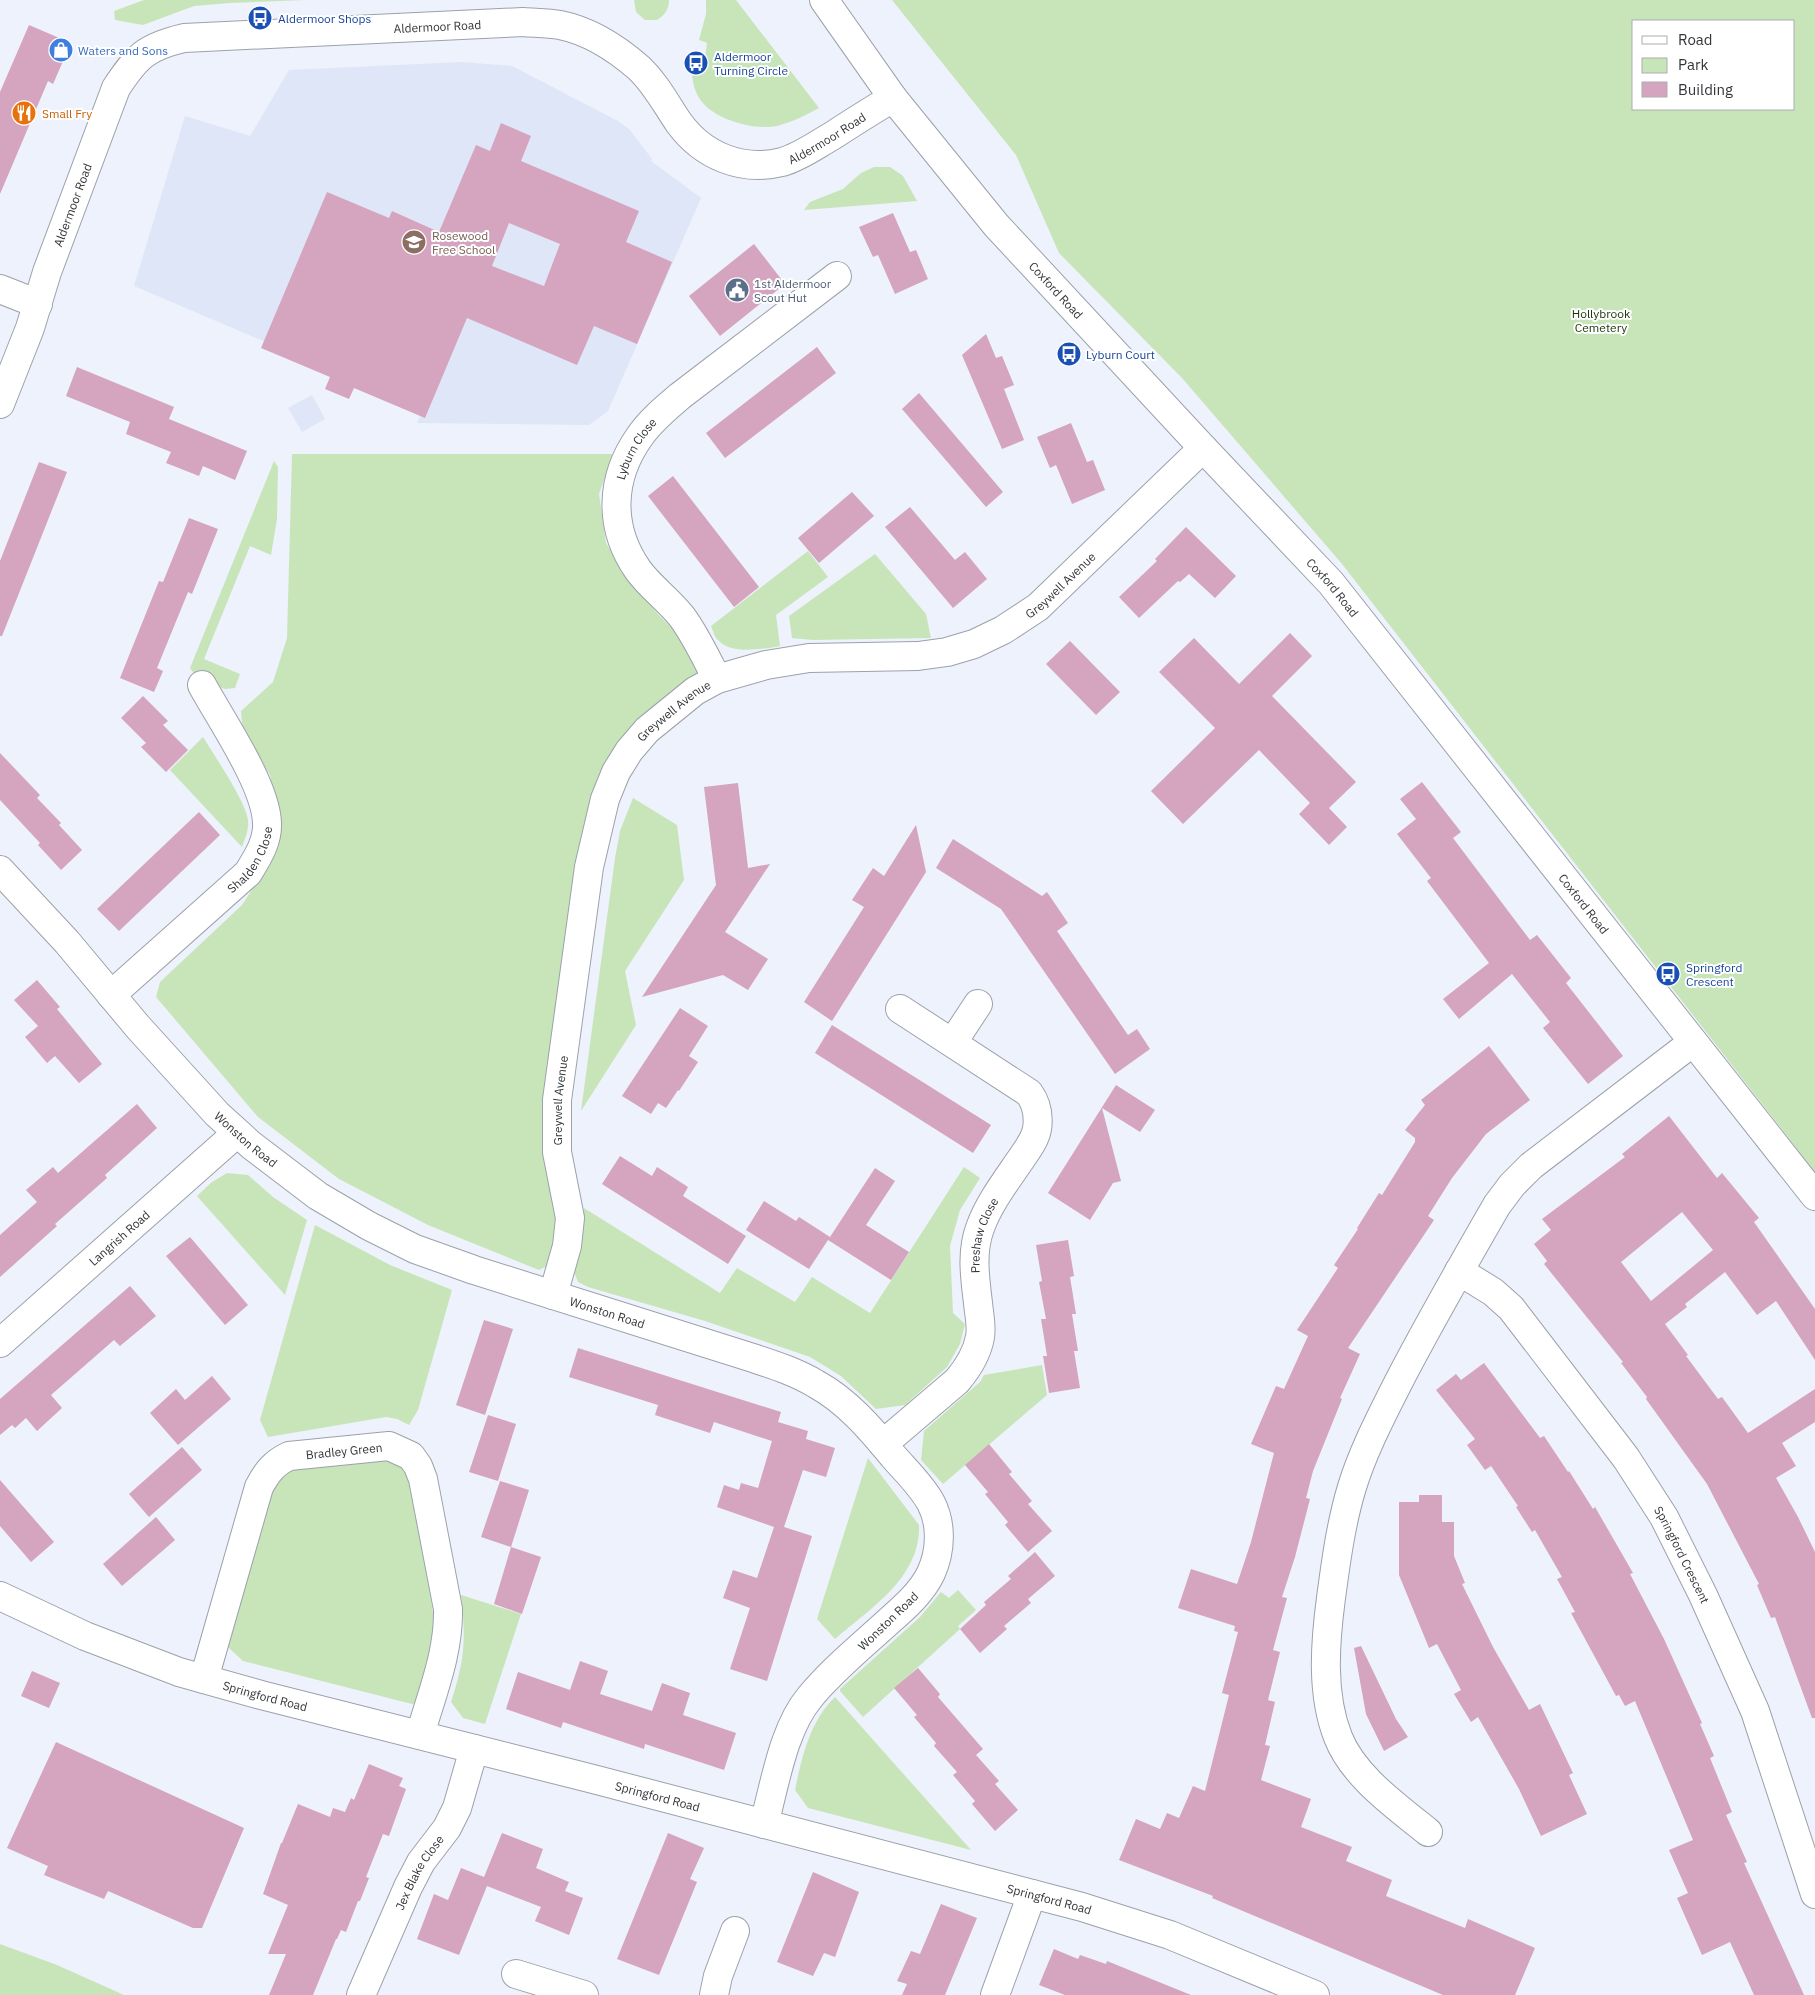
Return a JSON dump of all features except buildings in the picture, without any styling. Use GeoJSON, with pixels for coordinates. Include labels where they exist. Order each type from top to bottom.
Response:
{"type":"FeatureCollection","features":[{"type":"Feature","properties":{"kind":"street","name":"Coxford Road"},"geometry":{"type":"LineString","coordinates":[[824,0],[893,98],[996,225],[1331,583],[1502,797],[1815,1196]]}},
{"type":"Feature","properties":{"kind":"street","name":"Aldermoor Road"},"geometry":{"type":"LineString","coordinates":[[0,404],[116,88],[132,64],[150,50],[165,43],[184,38],[523,22],[559,25],[581,30],[605,42],[634,64],[654,84],[680,124],[694,139],[714,155],[734,163],[782,162],[805,153],[893,98]]}},
{"type":"Feature","properties":{"kind":"street","name":"Lyburn Close"},"geometry":{"type":"LineString","coordinates":[[717,680],[681,616],[640,572],[627,554],[616,518],[616,494],[620,473],[640,436],[680,396],[837,276]]}},
{"type":"Feature","properties":{"kind":"street"},"geometry":{"type":"LineString","coordinates":[[0,289],[38,304]]}},
{"type":"Feature","properties":{"kind":"street","name":"Greywell Avenue"},"geometry":{"type":"LineString","coordinates":[[552,1295],[567,1246],[570,1218],[557,1152],[557,1100],[595,835],[605,799],[616,772],[630,751],[647,730],[696,692],[717,680],[766,665],[809,658],[918,656],[947,652],[990,637],[1038,608],[1203,448]]}},
{"type":"Feature","properties":{"kind":"street","name":"Shalden Close"},"geometry":{"type":"LineString","coordinates":[[111,995],[248,873],[258,857],[264,842],[268,825],[265,804],[255,780],[202,685]]}},
{"type":"Feature","properties":{"kind":"street","name":"Wonston Road"},"geometry":{"type":"LineString","coordinates":[[0,870],[67,942],[111,995],[217,1114],[251,1145],[318,1196],[369,1226],[416,1249],[552,1295],[784,1368],[816,1384],[840,1401],[883,1444],[931,1503],[937,1518],[939,1536],[938,1556],[931,1573],[908,1604],[832,1673],[809,1698],[794,1723],[764,1824]]}},
{"type":"Feature","properties":{"kind":"street"},"geometry":{"type":"LineString","coordinates":[[953,1042],[978,1004]]}},
{"type":"Feature","properties":{"kind":"street","name":"Preshaw Close"},"geometry":{"type":"LineString","coordinates":[[883,1444],[957,1381],[968,1369],[976,1352],[980,1336],[974,1266],[975,1246],[980,1228],[989,1208],[1031,1143],[1038,1118],[1036,1102],[1029,1093],[900,1009]]}},
{"type":"Feature","properties":{"kind":"street"},"geometry":{"type":"LineString","coordinates":[[1428,1832],[1379,1792],[1355,1765],[1338,1738],[1329,1704],[1326,1664],[1328,1616],[1343,1523],[1362,1457],[1411,1357],[1497,1205],[1512,1185],[1531,1166],[1693,1042]]}},
{"type":"Feature","properties":{"kind":"street","name":"Langrish Road"},"geometry":{"type":"LineString","coordinates":[[0,1344],[238,1133]]}},
{"type":"Feature","properties":{"kind":"street","name":"Springford Crescent"},"geometry":{"type":"LineString","coordinates":[[1459,1271],[1493,1292],[1511,1308],[1626,1458],[1664,1517],[1703,1595],[1755,1711],[1815,1894]]}},
{"type":"Feature","properties":{"kind":"street","name":"Bradley Green"},"geometry":{"type":"LineString","coordinates":[[204,1679],[259,1487],[266,1474],[277,1462],[289,1456],[389,1446],[411,1456],[418,1466],[423,1479],[448,1608],[449,1629],[446,1647],[420,1735]]}},
{"type":"Feature","properties":{"kind":"street","name":"Springford Road"},"geometry":{"type":"LineString","coordinates":[[0,1596],[94,1640],[134,1656],[204,1679],[1124,1919],[1170,1935],[1315,1995]]}},
{"type":"Feature","properties":{"kind":"street","name":"Jex Blake Close"},"geometry":{"type":"LineString","coordinates":[[361,1995],[408,1887],[421,1862],[447,1828],[457,1808],[474,1749]]}},
{"type":"Feature","properties":{"kind":"street"},"geometry":{"type":"LineString","coordinates":[[994,1995],[1032,1894]]}},
{"type":"Feature","properties":{"kind":"street"},"geometry":{"type":"LineString","coordinates":[[714,1995],[718,1976],[736,1931]]}},
{"type":"Feature","properties":{"kind":"street"},"geometry":{"type":"LineString","coordinates":[[516,1974],[584,1995]]}},
{"type":"Feature","properties":{"kind":"shaded area","name":"Rosewood Free School"},"geometry":{"type":"Polygon","coordinates":[[[461,62],[512,66],[618,121],[629,129],[652,159],[651,161],[701,198],[608,411],[589,425],[417,423],[423,409],[134,286],[185,116],[250,136],[289,70],[461,62]]]}},
{"type":"Feature","properties":{"kind":"shaded area"},"geometry":{"type":"Polygon","coordinates":[[[312,395],[325,419],[302,432],[288,408],[312,395]]]}},
{"type":"Feature","properties":{"kind":"green space"},"geometry":{"type":"Polygon","coordinates":[[[144,0],[305,0],[194,6],[143,25],[115,20],[114,11],[144,0]]]}},
{"type":"Feature","properties":{"kind":"green space"},"geometry":{"type":"Polygon","coordinates":[[[634,0],[669,0],[669,3],[660,18],[657,20],[645,20],[636,12],[634,0]]]}},
{"type":"Feature","properties":{"kind":"green space"},"geometry":{"type":"Polygon","coordinates":[[[706,0],[736,0],[819,108],[777,126],[766,127],[750,126],[735,122],[716,114],[708,108],[696,93],[692,71],[703,72],[707,43],[699,40],[706,14],[706,0]]]}},
{"type":"Feature","properties":{"kind":"green space","name":"Hollybrook Cemetery"},"geometry":{"type":"Polygon","coordinates":[[[892,0],[1815,0],[1815,1172],[1342,564],[1182,378],[1059,253],[1016,155],[892,0]]]}},
{"type":"Feature","properties":{"kind":"green space"},"geometry":{"type":"Polygon","coordinates":[[[874,167],[890,167],[903,176],[917,201],[804,210],[810,202],[843,189],[861,173],[874,167]]]}},
{"type":"Feature","properties":{"kind":"green space"},"geometry":{"type":"Polygon","coordinates":[[[292,454],[613,454],[599,494],[606,543],[629,580],[659,615],[699,655],[704,670],[589,809],[561,1230],[553,1263],[539,1270],[428,1225],[339,1179],[258,1117],[156,997],[160,982],[242,905],[264,871],[279,819],[270,775],[243,734],[241,711],[273,682],[287,638],[292,454]]]}},
{"type":"Feature","properties":{"kind":"green space"},"geometry":{"type":"Polygon","coordinates":[[[274,461],[278,467],[277,519],[271,555],[250,546],[204,659],[240,674],[235,688],[225,689],[199,680],[190,668],[274,461]]]}},
{"type":"Feature","properties":{"kind":"green space"},"geometry":{"type":"Polygon","coordinates":[[[808,551],[828,577],[776,615],[780,646],[747,650],[731,648],[717,639],[711,626],[808,551]]]}},
{"type":"Feature","properties":{"kind":"green space"},"geometry":{"type":"Polygon","coordinates":[[[875,554],[926,614],[931,638],[813,640],[792,638],[789,616],[875,554]]]}},
{"type":"Feature","properties":{"kind":"green space"},"geometry":{"type":"Polygon","coordinates":[[[203,737],[229,778],[246,812],[248,827],[242,847],[170,770],[203,737]]]}},
{"type":"Feature","properties":{"kind":"green space"},"geometry":{"type":"Polygon","coordinates":[[[633,798],[677,825],[684,880],[625,971],[636,1025],[581,1111],[615,858],[620,831],[633,798]]]}},
{"type":"Feature","properties":{"kind":"green space"},"geometry":{"type":"Polygon","coordinates":[[[964,1167],[980,1178],[960,1210],[950,1246],[953,1313],[965,1324],[960,1344],[947,1367],[905,1405],[876,1409],[841,1376],[810,1357],[705,1321],[588,1287],[578,1282],[574,1272],[582,1240],[584,1208],[720,1293],[737,1268],[795,1302],[812,1277],[870,1313],[964,1167]]]}},
{"type":"Feature","properties":{"kind":"green space"},"geometry":{"type":"Polygon","coordinates":[[[227,1173],[248,1175],[273,1197],[307,1220],[285,1295],[197,1196],[212,1182],[227,1173]]]}},
{"type":"Feature","properties":{"kind":"green space"},"geometry":{"type":"Polygon","coordinates":[[[315,1225],[390,1265],[452,1290],[418,1410],[409,1425],[397,1419],[386,1417],[268,1437],[260,1420],[315,1225]]]}},
{"type":"Feature","properties":{"kind":"green space"},"geometry":{"type":"Polygon","coordinates":[[[1042,1365],[1047,1395],[943,1484],[921,1460],[924,1431],[980,1382],[984,1375],[1042,1365]]]}},
{"type":"Feature","properties":{"kind":"green space"},"geometry":{"type":"Polygon","coordinates":[[[383,1457],[404,1470],[416,1491],[435,1627],[434,1647],[416,1705],[243,1661],[225,1642],[267,1490],[287,1469],[383,1457]]]}},
{"type":"Feature","properties":{"kind":"green space"},"geometry":{"type":"Polygon","coordinates":[[[868,1458],[919,1525],[917,1544],[912,1560],[903,1576],[891,1590],[835,1639],[817,1619],[868,1458]]]}},
{"type":"Feature","properties":{"kind":"green space"},"geometry":{"type":"Polygon","coordinates":[[[958,1590],[976,1610],[958,1626],[960,1629],[863,1717],[840,1689],[920,1617],[941,1592],[949,1598],[958,1590]]]}},
{"type":"Feature","properties":{"kind":"green space"},"geometry":{"type":"Polygon","coordinates":[[[461,1595],[521,1614],[485,1724],[463,1718],[451,1702],[462,1661],[464,1624],[461,1595]]]}},
{"type":"Feature","properties":{"kind":"green space"},"geometry":{"type":"Polygon","coordinates":[[[835,1697],[971,1850],[808,1808],[795,1790],[801,1765],[813,1728],[826,1706],[835,1697]]]}},
{"type":"Feature","properties":{"kind":"green space"},"geometry":{"type":"Polygon","coordinates":[[[0,1944],[57,1965],[124,1995],[0,1995],[0,1944]]]}},
{"type":"Feature","properties":{"kind":"place","name":"Aldermoor Shops"},"geometry":{"type":"Point","coordinates":[260,18]}},
{"type":"Feature","properties":{"kind":"place","name":"Waters and Sons"},"geometry":{"type":"Point","coordinates":[61,50]}},
{"type":"Feature","properties":{"kind":"place","name":"Aldermoor Turning Circle"},"geometry":{"type":"Point","coordinates":[696,63]}},
{"type":"Feature","properties":{"kind":"place","name":"Small Fry"},"geometry":{"type":"Point","coordinates":[24,113]}},
{"type":"Feature","properties":{"kind":"place","name":"Rosewood Free School"},"geometry":{"type":"Point","coordinates":[414,242]}},
{"type":"Feature","properties":{"kind":"place","name":"1st Aldermoor Scout Hut"},"geometry":{"type":"Point","coordinates":[737,290]}},
{"type":"Feature","properties":{"kind":"place","name":"Lyburn Court"},"geometry":{"type":"Point","coordinates":[1069,354]}},
{"type":"Feature","properties":{"kind":"place","name":"Springford Crescent"},"geometry":{"type":"Point","coordinates":[1668,974]}}]}
